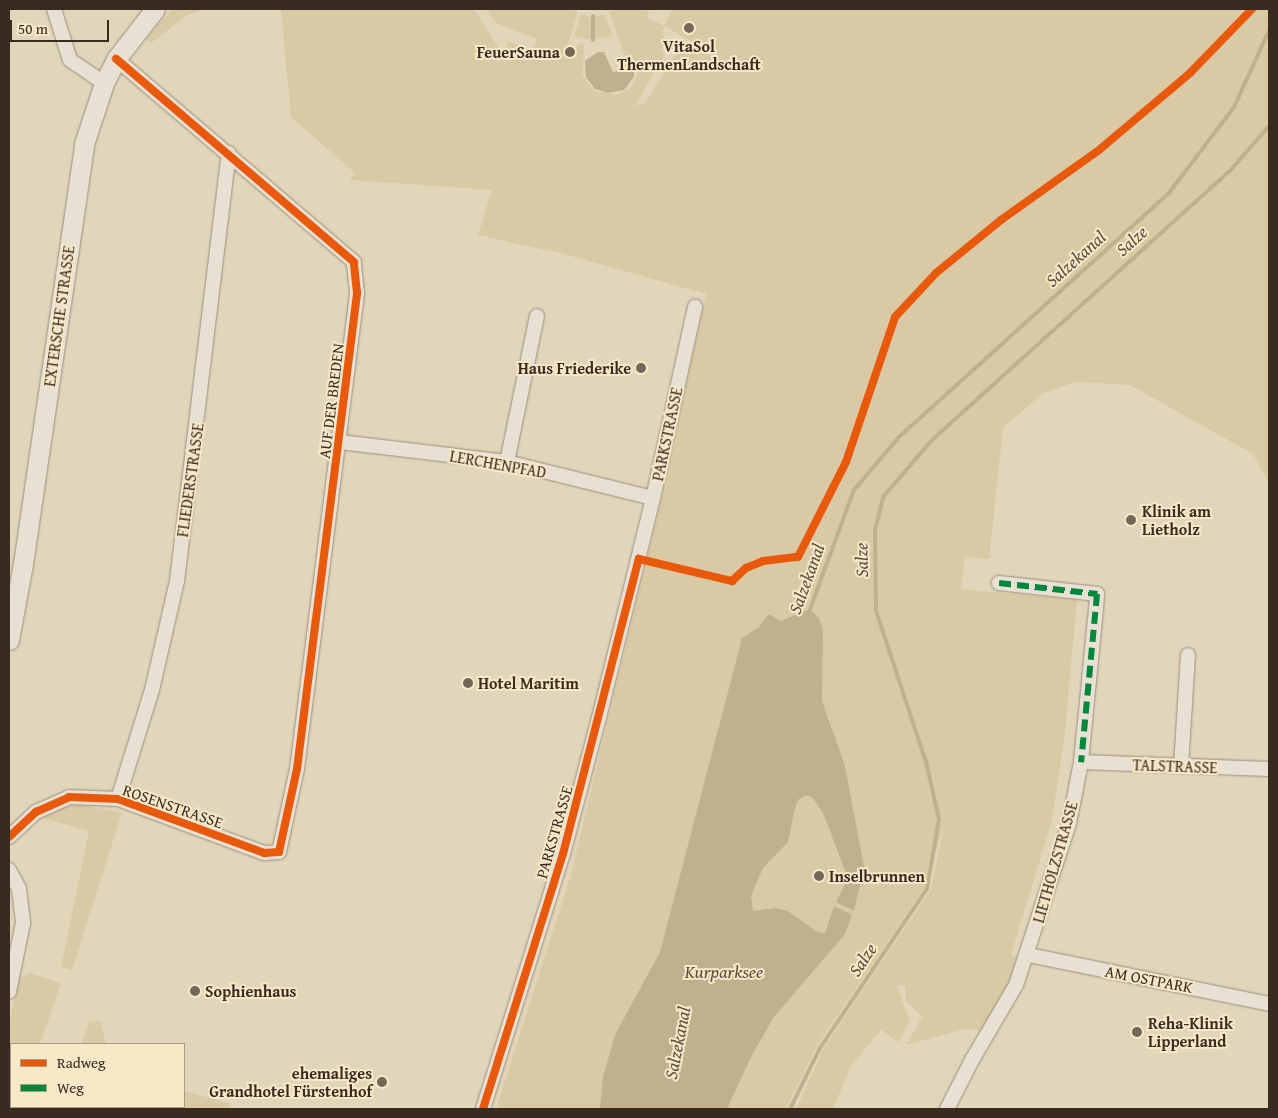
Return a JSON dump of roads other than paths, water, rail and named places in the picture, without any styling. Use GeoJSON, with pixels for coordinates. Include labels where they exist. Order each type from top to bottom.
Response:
{"type":"FeatureCollection","features":[{"type":"Feature","properties":{"kind":"main road","name":"EXTERSCHE STRASSE"},"geometry":{"type":"LineString","coordinates":[[9,640],[23,564],[84,144],[104,82],[116,59],[154,9]]}},
{"type":"Feature","properties":{"kind":"street"},"geometry":{"type":"LineString","coordinates":[[54,9],[70,60],[104,82]]}},
{"type":"Feature","properties":{"kind":"street","name":"AUF DER BREDEN"},"geometry":{"type":"LineString","coordinates":[[116,59],[230,153],[354,262],[358,293],[340,442],[297,769],[279,852]]}},
{"type":"Feature","properties":{"kind":"street","name":"FLIEDERSTRASSE"},"geometry":{"type":"LineString","coordinates":[[118,800],[152,690],[177,581],[230,153]]}},
{"type":"Feature","properties":{"kind":"street","name":"PARKSTRASSE"},"geometry":{"type":"LineString","coordinates":[[483,1109],[563,854],[653,498],[695,307]]}},
{"type":"Feature","properties":{"kind":"street"},"geometry":{"type":"LineString","coordinates":[[507,462],[537,316]]}},
{"type":"Feature","properties":{"kind":"street","name":"LERCHENPFAD"},"geometry":{"type":"LineString","coordinates":[[340,442],[507,462],[653,498]]}},
{"type":"Feature","properties":{"kind":"street","name":"LIETHOLZSTRASSE"},"geometry":{"type":"LineString","coordinates":[[947,1109],[972,1060],[1016,984],[1028,955],[1069,824],[1081,762],[1097,594],[999,583]]}},
{"type":"Feature","properties":{"kind":"street"},"geometry":{"type":"LineString","coordinates":[[1181,766],[1188,655]]}},
{"type":"Feature","properties":{"kind":"street","name":"TALSTRASSE"},"geometry":{"type":"LineString","coordinates":[[1081,762],[1269,769]]}},
{"type":"Feature","properties":{"kind":"street","name":"ROSENSTRASSE"},"geometry":{"type":"LineString","coordinates":[[9,837],[36,812],[69,797],[118,800],[264,853],[279,852]]}},
{"type":"Feature","properties":{"kind":"street"},"geometry":{"type":"LineString","coordinates":[[9,870],[19,889],[23,923],[9,992]]}},
{"type":"Feature","properties":{"kind":"street","name":"AM OSTPARK"},"geometry":{"type":"LineString","coordinates":[[1028,955],[1269,1004]]}},
{"type":"Feature","properties":{"kind":"water"},"geometry":{"type":"Polygon","coordinates":[[[598,52],[604,52],[613,72],[630,68],[626,59],[634,60],[634,77],[624,90],[608,93],[595,89],[586,77],[585,61],[598,52]]]}},
{"type":"Feature","properties":{"kind":"water","name":"Kurparksee"},"geometry":{"type":"Polygon","coordinates":[[[810,609],[819,618],[823,629],[822,701],[845,766],[864,867],[854,911],[836,902],[848,878],[823,813],[813,798],[806,795],[798,800],[788,842],[763,868],[751,896],[753,911],[776,908],[788,911],[817,932],[825,933],[834,906],[852,915],[845,934],[774,1017],[752,1055],[727,1109],[600,1109],[603,1077],[615,1035],[660,952],[742,638],[758,628],[769,614],[780,621],[810,609]]]}},
{"type":"Feature","properties":{"kind":"waterway"},"geometry":{"type":"LineString","coordinates":[[593,16],[593,40]]}},
{"type":"Feature","properties":{"kind":"waterway","name":"Salzekanal"},"geometry":{"type":"LineString","coordinates":[[809,612],[854,490],[899,437],[1169,193],[1234,107],[1269,31]]}},
{"type":"Feature","properties":{"kind":"waterway","name":"Salze"},"geometry":{"type":"LineString","coordinates":[[790,1109],[820,1048],[927,889],[939,819],[926,762],[876,611],[875,530],[883,497],[932,440],[1229,172],[1269,126]]}},
{"type":"Feature","properties":{"kind":"place","name":"VitaSol ThermenLandschaft"},"geometry":{"type":"Point","coordinates":[689,28]}},
{"type":"Feature","properties":{"kind":"place","name":"FeuerSauna"},"geometry":{"type":"Point","coordinates":[570,52]}},
{"type":"Feature","properties":{"kind":"place","name":"Haus Friederike"},"geometry":{"type":"Point","coordinates":[641,368]}},
{"type":"Feature","properties":{"kind":"place","name":"Klinik am Lietholz"},"geometry":{"type":"Point","coordinates":[1131,520]}},
{"type":"Feature","properties":{"kind":"place","name":"Hotel Maritim"},"geometry":{"type":"Point","coordinates":[468,683]}},
{"type":"Feature","properties":{"kind":"place","name":"Inselbrunnen"},"geometry":{"type":"Point","coordinates":[819,876]}},
{"type":"Feature","properties":{"kind":"place","name":"Sophienhaus"},"geometry":{"type":"Point","coordinates":[195,991]}},
{"type":"Feature","properties":{"kind":"place","name":"Reha-Klinik Lipperland"},"geometry":{"type":"Point","coordinates":[1137,1032]}},
{"type":"Feature","properties":{"kind":"place","name":"ehemaliges Grandhotel Fürstenhof"},"geometry":{"type":"Point","coordinates":[382,1082]}}]}
